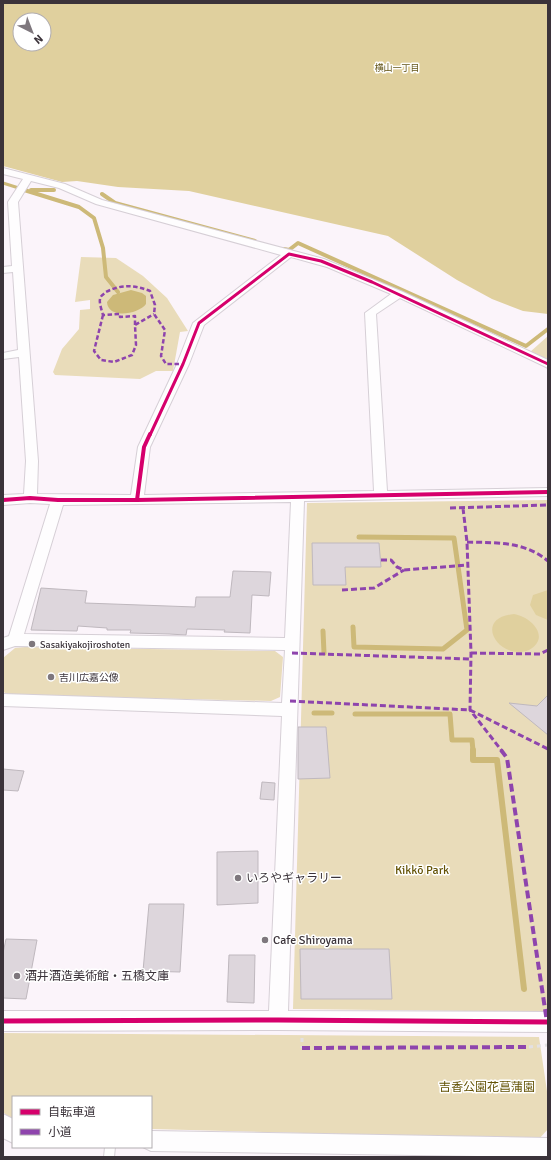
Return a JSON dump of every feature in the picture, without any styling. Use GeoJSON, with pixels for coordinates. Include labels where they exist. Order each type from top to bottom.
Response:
{"type":"FeatureCollection","features":[{"type":"Feature","properties":{"kind":"street"},"geometry":{"type":"LineString","coordinates":[[3,171],[28,179],[62,186],[99,202],[289,254],[306,256],[325,262],[399,294],[548,364]]}},
{"type":"Feature","properties":{"kind":"street"},"geometry":{"type":"LineString","coordinates":[[28,179],[13,202],[32,461],[30,498]]}},
{"type":"Feature","properties":{"kind":"street"},"geometry":{"type":"LineString","coordinates":[[137,500],[144,447],[183,364],[199,323],[289,254]]}},
{"type":"Feature","properties":{"kind":"street"},"geometry":{"type":"LineString","coordinates":[[3,270],[19,268]]}},
{"type":"Feature","properties":{"kind":"street"},"geometry":{"type":"LineString","coordinates":[[381,495],[370,314],[399,294]]}},
{"type":"Feature","properties":{"kind":"street"},"geometry":{"type":"LineString","coordinates":[[3,356],[23,353]]}},
{"type":"Feature","properties":{"kind":"street"},"geometry":{"type":"LineString","coordinates":[[3,500],[30,498],[58,500],[137,500],[548,492]]}},
{"type":"Feature","properties":{"kind":"street"},"geometry":{"type":"LineString","coordinates":[[278,1020],[298,496]]}},
{"type":"Feature","properties":{"kind":"street"},"geometry":{"type":"LineString","coordinates":[[58,500],[9,642],[293,644]]}},
{"type":"Feature","properties":{"kind":"street"},"geometry":{"type":"LineString","coordinates":[[3,700],[290,710]]}},
{"type":"Feature","properties":{"kind":"street"},"geometry":{"type":"LineString","coordinates":[[3,1021],[278,1020],[548,1025]]}},
{"type":"Feature","properties":{"kind":"street"},"geometry":{"type":"LineString","coordinates":[[3,1124],[12,1132]]}},
{"type":"Feature","properties":{"kind":"street"},"geometry":{"type":"LineString","coordinates":[[152,1141],[548,1148]]}},
{"type":"Feature","properties":{"kind":"path"},"geometry":{"type":"LineString","coordinates":[[529,1047],[548,1045]]}},
{"type":"Feature","properties":{"kind":"green space"},"geometry":{"type":"Polygon","coordinates":[[[81,257],[116,258],[143,276],[167,298],[188,331],[180,332],[173,371],[156,371],[140,379],[55,375],[53,372],[62,349],[79,329],[80,310],[90,309],[90,300],[75,302],[81,257]]]}},
{"type":"Feature","properties":{"kind":"green space"},"geometry":{"type":"Polygon","coordinates":[[[548,336],[548,360],[530,352],[548,336]]]}},
{"type":"Feature","properties":{"kind":"green space","name":"Kikkō Park"},"geometry":{"type":"Polygon","coordinates":[[[548,500],[548,1012],[293,1009],[307,503],[548,500]]]}},
{"type":"Feature","properties":{"kind":"green space"},"geometry":{"type":"Polygon","coordinates":[[[15,648],[275,651],[283,657],[280,697],[271,701],[16,695],[5,693],[3,691],[3,658],[15,648]]]}},
{"type":"Feature","properties":{"kind":"green space","name":"吉香公園花菖蒲園"},"geometry":{"type":"Polygon","coordinates":[[[3,1033],[539,1037],[548,1098],[548,1129],[539,1139],[152,1129],[152,1096],[12,1096],[12,1120],[3,1112],[3,1033]]]}},
{"type":"Feature","properties":{"kind":"shaded area"},"geometry":{"type":"Polygon","coordinates":[[[3,3],[548,3],[548,314],[523,311],[492,299],[457,280],[388,236],[189,191],[118,187],[77,181],[62,182],[3,166],[3,3]]]}},
{"type":"Feature","properties":{"kind":"shaded area"},"geometry":{"type":"Polygon","coordinates":[[[131,290],[142,293],[146,296],[146,304],[142,308],[131,313],[124,314],[113,311],[109,308],[107,302],[113,295],[131,290]]]}},
{"type":"Feature","properties":{"kind":"shaded area"},"geometry":{"type":"Polygon","coordinates":[[[548,590],[548,620],[536,615],[530,605],[533,595],[548,590]]]}},
{"type":"Feature","properties":{"kind":"shaded area"},"geometry":{"type":"Polygon","coordinates":[[[514,614],[527,619],[539,634],[535,645],[529,650],[518,652],[508,650],[500,645],[494,638],[492,630],[494,623],[501,617],[514,614]]]}},
{"type":"Feature","properties":{"kind":"building"},"geometry":{"type":"Polygon","coordinates":[[[312,543],[379,543],[381,567],[345,567],[346,585],[313,585],[312,543]]]}},
{"type":"Feature","properties":{"kind":"building"},"geometry":{"type":"Polygon","coordinates":[[[233,571],[271,572],[269,596],[252,595],[250,633],[224,632],[225,630],[187,629],[186,635],[130,633],[131,630],[107,630],[107,628],[78,626],[77,631],[31,630],[41,588],[87,591],[85,603],[195,607],[196,597],[230,597],[233,571]]]}},
{"type":"Feature","properties":{"kind":"building"},"geometry":{"type":"Polygon","coordinates":[[[548,695],[548,735],[509,703],[537,706],[548,695]]]}},
{"type":"Feature","properties":{"kind":"building"},"geometry":{"type":"Polygon","coordinates":[[[298,727],[326,727],[330,778],[298,779],[298,727]]]}},
{"type":"Feature","properties":{"kind":"building"},"geometry":{"type":"Polygon","coordinates":[[[3,769],[24,771],[18,791],[3,790],[3,769]]]}},
{"type":"Feature","properties":{"kind":"building"},"geometry":{"type":"Polygon","coordinates":[[[262,782],[275,783],[274,800],[260,799],[262,782]]]}},
{"type":"Feature","properties":{"kind":"building","name":"いろやギャラリー"},"geometry":{"type":"Polygon","coordinates":[[[258,851],[258,903],[217,905],[217,852],[258,851]]]}},
{"type":"Feature","properties":{"kind":"building"},"geometry":{"type":"Polygon","coordinates":[[[149,904],[184,904],[180,972],[143,971],[149,904]]]}},
{"type":"Feature","properties":{"kind":"building","name":"酒井酒造美術館・五橋文庫"},"geometry":{"type":"Polygon","coordinates":[[[6,939],[37,940],[26,999],[3,998],[3,953],[6,939]]]}},
{"type":"Feature","properties":{"kind":"building"},"geometry":{"type":"Polygon","coordinates":[[[300,949],[389,949],[392,999],[301,999],[300,949]]]}},
{"type":"Feature","properties":{"kind":"building"},"geometry":{"type":"Polygon","coordinates":[[[229,955],[255,955],[254,1003],[227,1002],[229,955]]]}},
{"type":"Feature","properties":{"kind":"waterway"},"geometry":{"type":"LineString","coordinates":[[3,183],[25,190]]}},
{"type":"Feature","properties":{"kind":"waterway"},"geometry":{"type":"LineString","coordinates":[[21,189],[79,207],[94,218],[103,248],[106,277],[118,292]]}},
{"type":"Feature","properties":{"kind":"waterway"},"geometry":{"type":"LineString","coordinates":[[31,190],[54,190]]}},
{"type":"Feature","properties":{"kind":"waterway"},"geometry":{"type":"LineString","coordinates":[[102,194],[115,203],[255,241]]}},
{"type":"Feature","properties":{"kind":"waterway"},"geometry":{"type":"LineString","coordinates":[[284,249],[289,250],[298,243],[526,346],[548,329]]}},
{"type":"Feature","properties":{"kind":"waterway"},"geometry":{"type":"LineString","coordinates":[[353,627],[354,647],[443,649],[467,630],[454,538],[359,537]]}},
{"type":"Feature","properties":{"kind":"waterway"},"geometry":{"type":"LineString","coordinates":[[323,631],[324,653]]}},
{"type":"Feature","properties":{"kind":"waterway"},"geometry":{"type":"LineString","coordinates":[[314,713],[332,713]]}},
{"type":"Feature","properties":{"kind":"waterway"},"geometry":{"type":"LineString","coordinates":[[355,714],[450,714],[452,740],[472,740],[473,751]]}},
{"type":"Feature","properties":{"kind":"waterway"},"geometry":{"type":"LineString","coordinates":[[473,751],[473,760],[497,760],[524,989]]}},
{"type":"Feature","properties":{"kind":"marked path"},"geometry":{"type":"LineString","coordinates":[[135,325],[135,316],[120,317],[120,314],[103,315],[100,299],[102,295],[113,289],[125,286],[144,288],[150,291],[155,305],[154,314],[165,330],[161,356],[166,364],[183,364]]}},
{"type":"Feature","properties":{"kind":"marked path"},"geometry":{"type":"LineString","coordinates":[[103,315],[94,351],[97,357],[101,360],[114,362],[120,361],[132,355],[136,345],[135,325],[154,314]]}},
{"type":"Feature","properties":{"kind":"marked path"},"geometry":{"type":"LineString","coordinates":[[450,508],[548,505]]}},
{"type":"Feature","properties":{"kind":"marked path"},"geometry":{"type":"LineString","coordinates":[[463,508],[467,542],[471,653],[470,710],[507,758],[547,1022]]}},
{"type":"Feature","properties":{"kind":"marked path"},"geometry":{"type":"LineString","coordinates":[[467,542],[499,543],[520,546],[530,549],[548,561]]}},
{"type":"Feature","properties":{"kind":"marked path"},"geometry":{"type":"LineString","coordinates":[[381,560],[391,560],[397,567],[404,570],[467,565]]}},
{"type":"Feature","properties":{"kind":"marked path"},"geometry":{"type":"LineString","coordinates":[[342,590],[374,588],[404,570]]}},
{"type":"Feature","properties":{"kind":"marked path"},"geometry":{"type":"LineString","coordinates":[[471,653],[540,654],[548,650]]}},
{"type":"Feature","properties":{"kind":"marked path"},"geometry":{"type":"LineString","coordinates":[[292,653],[471,659]]}},
{"type":"Feature","properties":{"kind":"marked path"},"geometry":{"type":"LineString","coordinates":[[290,701],[470,710],[548,749]]}},
{"type":"Feature","properties":{"kind":"marked path"},"geometry":{"type":"LineString","coordinates":[[302,1048],[529,1047]]}},
{"type":"Feature","properties":{"kind":"cycle path"},"geometry":{"type":"LineString","coordinates":[[137,500],[144,447],[183,364],[199,323],[289,254],[321,261],[372,282],[548,364]]}},
{"type":"Feature","properties":{"kind":"cycle path"},"geometry":{"type":"LineString","coordinates":[[3,500],[30,498],[58,500],[137,500],[548,492]]}},
{"type":"Feature","properties":{"kind":"cycle path"},"geometry":{"type":"LineString","coordinates":[[3,1021],[278,1020],[548,1022]]}},
{"type":"Feature","properties":{"kind":"place","name":"Sasakiyakojiroshoten"},"geometry":{"type":"Point","coordinates":[32,644]}},
{"type":"Feature","properties":{"kind":"place","name":"吉川広嘉公像"},"geometry":{"type":"Point","coordinates":[51,677]}},
{"type":"Feature","properties":{"kind":"place","name":"いろやギャラリー"},"geometry":{"type":"Point","coordinates":[238,878]}},
{"type":"Feature","properties":{"kind":"place","name":"Cafe Shiroyama"},"geometry":{"type":"Point","coordinates":[265,940]}},
{"type":"Feature","properties":{"kind":"place","name":"酒井酒造美術館・五橋文庫"},"geometry":{"type":"Point","coordinates":[17,976]}},
{"type":"Feature","properties":{"kind":"district","name":"横山一丁目"},"geometry":{"type":"Point","coordinates":[397,68]}}]}
